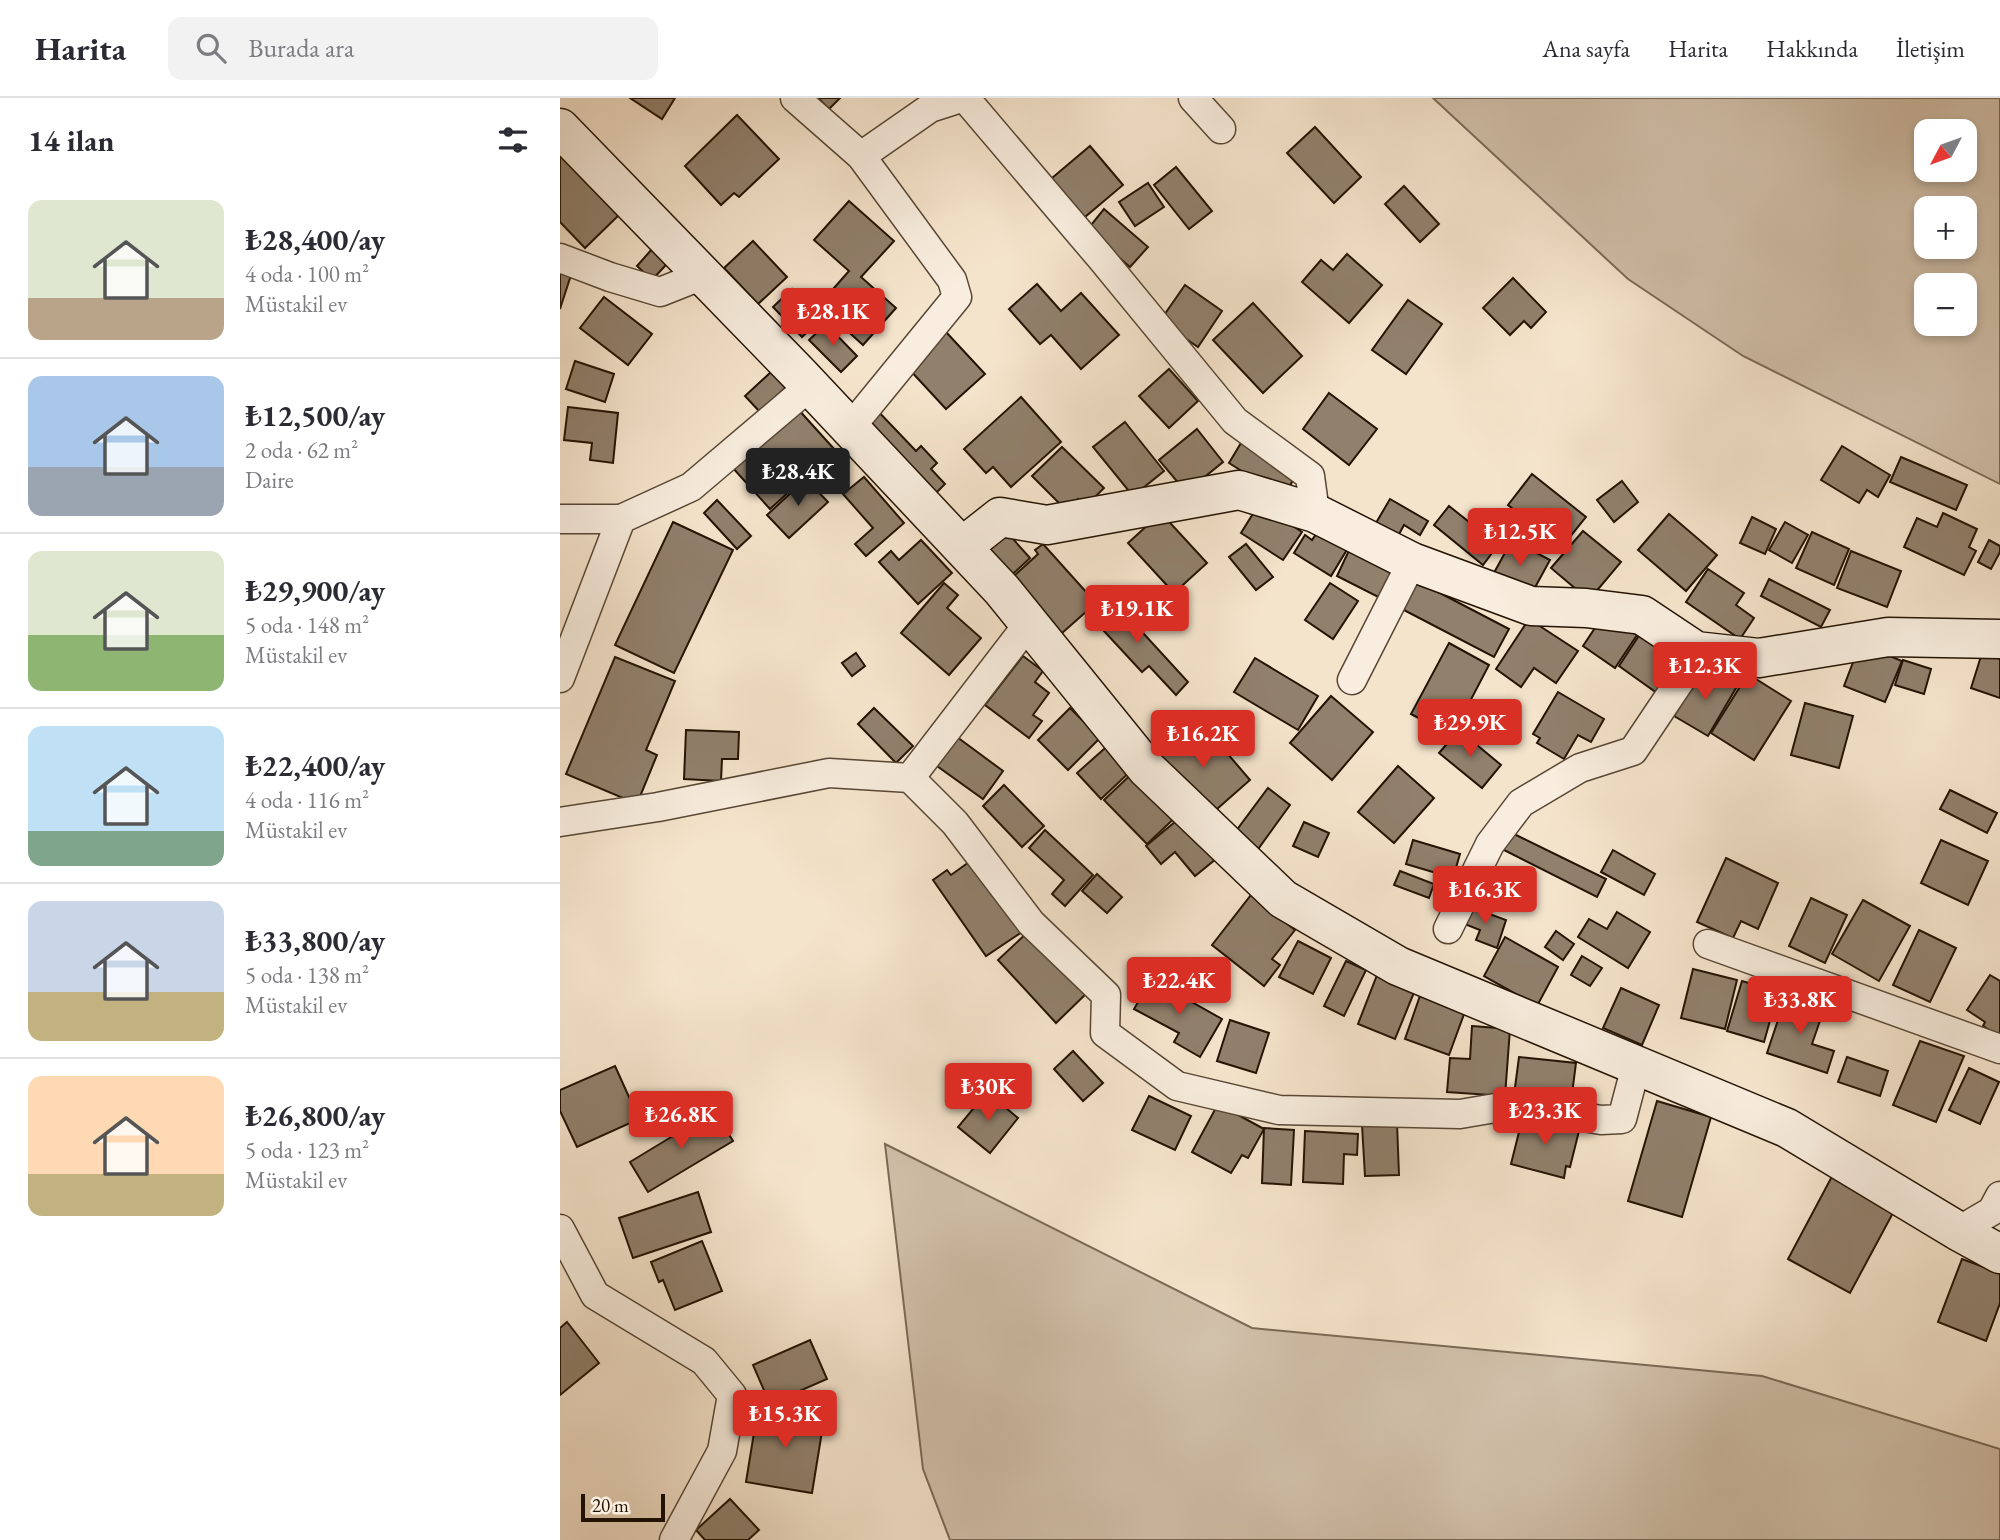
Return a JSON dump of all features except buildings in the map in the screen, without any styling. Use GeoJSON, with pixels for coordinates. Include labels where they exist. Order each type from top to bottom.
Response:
{"type":"FeatureCollection","features":[{"type":"Feature","properties":{"kind":"street"},"geometry":{"type":"LineString","coordinates":[[795,98],[861,156],[952,280],[957,297],[850,428]]}},
{"type":"Feature","properties":{"kind":"street"},"geometry":{"type":"LineString","coordinates":[[861,156],[930,108],[963,98],[1101,258],[1235,421],[1310,476],[1315,513]]}},
{"type":"Feature","properties":{"kind":"street"},"geometry":{"type":"LineString","coordinates":[[1193,98],[1221,129]]}},
{"type":"Feature","properties":{"kind":"street"},"geometry":{"type":"LineString","coordinates":[[560,128],[810,386],[1002,590],[1147,769],[1283,899],[1398,966],[1787,1128],[2000,1254]]}},
{"type":"Feature","properties":{"kind":"street"},"geometry":{"type":"LineString","coordinates":[[560,258],[660,292],[703,275]]}},
{"type":"Feature","properties":{"kind":"street"},"geometry":{"type":"LineString","coordinates":[[560,519],[621,519],[691,487],[810,386]]}},
{"type":"Feature","properties":{"kind":"street"},"geometry":{"type":"LineString","coordinates":[[962,547],[1000,517],[1047,525],[1239,490],[1315,513],[1412,562],[1531,606],[1586,608],[1642,615],[1700,652],[1759,657],[1888,637],[2000,639]]}},
{"type":"Feature","properties":{"kind":"street"},"geometry":{"type":"LineString","coordinates":[[560,678],[621,519]]}},
{"type":"Feature","properties":{"kind":"street"},"geometry":{"type":"LineString","coordinates":[[1352,680],[1412,562]]}},
{"type":"Feature","properties":{"kind":"street"},"geometry":{"type":"LineString","coordinates":[[910,778],[925,755],[1029,623]]}},
{"type":"Feature","properties":{"kind":"street"},"geometry":{"type":"LineString","coordinates":[[1448,929],[1490,844],[1521,803],[1580,768],[1633,751],[1700,652]]}},
{"type":"Feature","properties":{"kind":"street"},"geometry":{"type":"LineString","coordinates":[[560,822],[658,807],[829,773],[910,778],[955,823],[1031,923],[1106,995],[1105,1033],[1177,1086],[1279,1110],[1460,1114],[1513,1105],[1601,1120],[1622,1119],[1636,1066]]}},
{"type":"Feature","properties":{"kind":"street"},"geometry":{"type":"LineString","coordinates":[[1708,943],[2000,1049]]}},
{"type":"Feature","properties":{"kind":"street"},"geometry":{"type":"LineString","coordinates":[[1958,1231],[1992,1211],[2000,1196]]}},
{"type":"Feature","properties":{"kind":"street"},"geometry":{"type":"LineString","coordinates":[[560,1229],[595,1295],[704,1361],[732,1395],[722,1451],[674,1540]]}},
{"type":"Feature","properties":{"kind":"shaded area"},"geometry":{"type":"Polygon","coordinates":[[[1433,98],[2000,98],[2000,484],[1743,356],[1628,279],[1433,98]]]}},
{"type":"Feature","properties":{"kind":"shaded area"},"geometry":{"type":"Polygon","coordinates":[[[885,1144],[1252,1328],[1762,1376],[2000,1449],[2000,1540],[950,1540],[923,1469],[885,1144]]]}}]}
